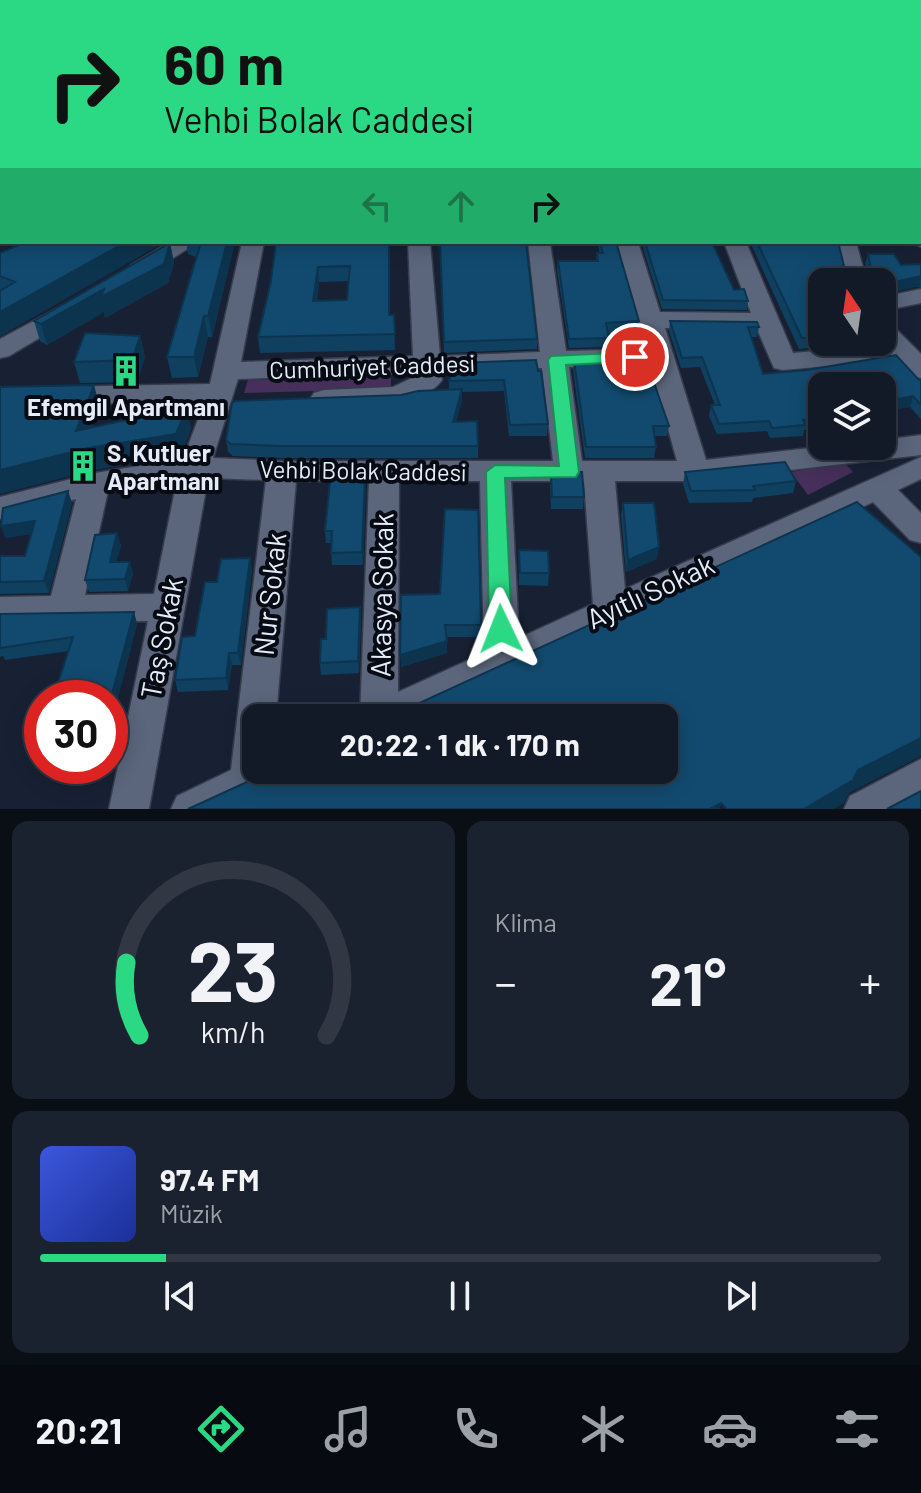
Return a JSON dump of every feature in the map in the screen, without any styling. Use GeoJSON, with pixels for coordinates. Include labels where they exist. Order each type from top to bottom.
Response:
{"type":"FeatureCollection","features":[{"type":"Feature","properties":{"kind":"street"},"geometry":{"type":"LineString","coordinates":[[120,281],[184,244]]}},
{"type":"Feature","properties":{"kind":"street","name":"Taş Sokak"},"geometry":{"type":"LineString","coordinates":[[129,809],[195,467],[229,391],[253,244]]}},
{"type":"Feature","properties":{"kind":"street"},"geometry":{"type":"LineString","coordinates":[[291,400],[401,395],[417,391],[428,380],[419,244]]}},
{"type":"Feature","properties":{"kind":"street"},"geometry":{"type":"LineString","coordinates":[[539,244],[557,360],[584,472],[610,609]]}},
{"type":"Feature","properties":{"kind":"street"},"geometry":{"type":"LineString","coordinates":[[628,244],[695,471]]}},
{"type":"Feature","properties":{"kind":"street"},"geometry":{"type":"LineString","coordinates":[[736,244],[783,362],[912,361]]}},
{"type":"Feature","properties":{"kind":"street"},"geometry":{"type":"LineString","coordinates":[[846,244],[852,268]]}},
{"type":"Feature","properties":{"kind":"street"},"geometry":{"type":"LineString","coordinates":[[0,350],[94,296]]}},
{"type":"Feature","properties":{"kind":"street"},"geometry":{"type":"LineString","coordinates":[[896,301],[921,296]]}},
{"type":"Feature","properties":{"kind":"street"},"geometry":{"type":"LineString","coordinates":[[650,320],[767,321]]}},
{"type":"Feature","properties":{"kind":"street"},"geometry":{"type":"LineString","coordinates":[[896,344],[912,361]]}},
{"type":"Feature","properties":{"kind":"street","name":"Cumhuriyet Caddesi"},"geometry":{"type":"LineString","coordinates":[[0,397],[229,391],[427,364],[660,356]]}},
{"type":"Feature","properties":{"kind":"street","name":"Vehbi Bolak Caddesi"},"geometry":{"type":"LineString","coordinates":[[0,508],[95,483],[195,467],[282,471],[695,471],[921,445]]}},
{"type":"Feature","properties":{"kind":"street","name":"Ayıtlı Sokak"},"geometry":{"type":"LineString","coordinates":[[409,704],[921,467]]}},
{"type":"Feature","properties":{"kind":"street","name":"Nur Sokak"},"geometry":{"type":"LineString","coordinates":[[258,704],[282,471]]}},
{"type":"Feature","properties":{"kind":"street","name":"Akasya Sokak"},"geometry":{"type":"LineString","coordinates":[[379,704],[384,471]]}},
{"type":"Feature","properties":{"kind":"street"},"geometry":{"type":"LineString","coordinates":[[495,472],[502,661]]}},
{"type":"Feature","properties":{"kind":"street"},"geometry":{"type":"LineString","coordinates":[[65,610],[95,483]]}},
{"type":"Feature","properties":{"kind":"street"},"geometry":{"type":"LineString","coordinates":[[877,487],[921,532]]}},
{"type":"Feature","properties":{"kind":"street"},"geometry":{"type":"LineString","coordinates":[[0,610],[166,607]]}},
{"type":"Feature","properties":{"kind":"street"},"geometry":{"type":"LineString","coordinates":[[864,809],[921,777]]}},
{"type":"Feature","properties":{"kind":"street"},"geometry":{"type":"LineString","coordinates":[[191,809],[242,784]]}},
{"type":"Feature","properties":{"kind":"shaded area"},"geometry":{"type":"Polygon","coordinates":[[[391,378],[391,387],[387,389],[244,393],[248,380],[391,378]]]}},
{"type":"Feature","properties":{"kind":"shaded area"},"geometry":{"type":"Polygon","coordinates":[[[844,462],[853,472],[808,495],[791,472],[844,462]]]}},
{"type":"Feature","properties":{"kind":"building"},"geometry":{"type":"Polygon","coordinates":[[[21,244],[122,244],[0,312],[0,291],[15,282],[0,276],[0,253],[21,244]]]}},
{"type":"Feature","properties":{"kind":"building"},"geometry":{"type":"Polygon","coordinates":[[[170,244],[164,264],[101,297],[104,289],[41,324],[34,321],[170,244]]]}},
{"type":"Feature","properties":{"kind":"building"},"geometry":{"type":"Polygon","coordinates":[[[200,244],[226,244],[194,357],[167,357],[200,244]]]}},
{"type":"Feature","properties":{"kind":"building"},"geometry":{"type":"Polygon","coordinates":[[[276,244],[389,244],[389,315],[394,315],[395,334],[258,337],[276,244]],[[350,266],[318,267],[313,301],[347,300],[350,266]]]}},
{"type":"Feature","properties":{"kind":"building"},"geometry":{"type":"Polygon","coordinates":[[[440,244],[526,244],[537,339],[444,342],[440,244]]]}},
{"type":"Feature","properties":{"kind":"building"},"geometry":{"type":"Polygon","coordinates":[[[601,244],[617,244],[639,321],[606,323],[609,338],[569,339],[558,261],[598,261],[597,253],[603,253],[601,244]]]}},
{"type":"Feature","properties":{"kind":"building"},"geometry":{"type":"Polygon","coordinates":[[[646,244],[713,244],[734,290],[744,289],[748,301],[663,300],[646,244]]]}},
{"type":"Feature","properties":{"kind":"building"},"geometry":{"type":"Polygon","coordinates":[[[758,244],[838,244],[844,268],[808,268],[808,338],[802,338],[758,244]]]}},
{"type":"Feature","properties":{"kind":"building"},"geometry":{"type":"Polygon","coordinates":[[[868,254],[894,254],[901,265],[921,264],[921,276],[896,282],[896,268],[871,268],[868,254]]]}},
{"type":"Feature","properties":{"kind":"building"},"geometry":{"type":"Polygon","coordinates":[[[670,321],[757,322],[759,327],[748,327],[763,374],[896,355],[921,380],[921,405],[913,396],[899,399],[896,395],[896,372],[808,372],[808,420],[803,420],[805,425],[772,428],[769,421],[719,424],[711,405],[720,405],[702,357],[682,358],[670,321]]]}},
{"type":"Feature","properties":{"kind":"building"},"geometry":{"type":"Polygon","coordinates":[[[85,333],[140,336],[132,360],[74,362],[85,333]]]}},
{"type":"Feature","properties":{"kind":"building"},"geometry":{"type":"Polygon","coordinates":[[[536,360],[538,371],[541,371],[548,424],[510,425],[504,380],[449,381],[455,363],[536,360]]]}},
{"type":"Feature","properties":{"kind":"building"},"geometry":{"type":"Polygon","coordinates":[[[574,360],[646,360],[669,426],[653,426],[656,447],[586,447],[574,360]]]}},
{"type":"Feature","properties":{"kind":"building"},"geometry":{"type":"Polygon","coordinates":[[[94,385],[76,431],[187,407],[176,434],[88,448],[0,470],[0,387],[94,385]]]}},
{"type":"Feature","properties":{"kind":"building"},"geometry":{"type":"Polygon","coordinates":[[[462,389],[453,422],[477,421],[478,446],[280,446],[231,444],[226,440],[232,403],[235,401],[401,395],[462,389]]]}},
{"type":"Feature","properties":{"kind":"building"},"geometry":{"type":"Polygon","coordinates":[[[785,462],[796,481],[753,486],[755,490],[691,491],[685,472],[785,462]]]}},
{"type":"Feature","properties":{"kind":"building"},"geometry":{"type":"Polygon","coordinates":[[[331,472],[365,472],[362,552],[331,553],[332,531],[325,531],[331,472]]]}},
{"type":"Feature","properties":{"kind":"building"},"geometry":{"type":"Polygon","coordinates":[[[551,472],[582,472],[584,497],[552,497],[551,472]]]}},
{"type":"Feature","properties":{"kind":"building"},"geometry":{"type":"Polygon","coordinates":[[[68,491],[44,581],[0,582],[0,556],[25,556],[35,521],[1,526],[3,508],[68,491]]]}},
{"type":"Feature","properties":{"kind":"building"},"geometry":{"type":"Polygon","coordinates":[[[857,502],[921,557],[921,738],[858,770],[853,780],[804,809],[727,809],[721,803],[710,809],[188,809],[242,784],[678,784],[678,704],[417,704],[857,502]]]}},
{"type":"Feature","properties":{"kind":"building"},"geometry":{"type":"Polygon","coordinates":[[[623,503],[654,503],[659,547],[628,560],[623,503]]]}},
{"type":"Feature","properties":{"kind":"building"},"geometry":{"type":"Polygon","coordinates":[[[445,509],[478,510],[481,625],[445,625],[447,641],[400,655],[401,595],[440,594],[445,509]]]}},
{"type":"Feature","properties":{"kind":"building"},"geometry":{"type":"Polygon","coordinates":[[[117,533],[110,562],[130,562],[125,579],[85,580],[95,535],[117,533]]]}},
{"type":"Feature","properties":{"kind":"building"},"geometry":{"type":"Polygon","coordinates":[[[519,550],[548,551],[549,573],[520,573],[519,550]]]}},
{"type":"Feature","properties":{"kind":"building"},"geometry":{"type":"Polygon","coordinates":[[[250,558],[238,653],[229,653],[226,678],[175,680],[182,637],[195,636],[205,582],[217,582],[221,559],[250,558]]]}},
{"type":"Feature","properties":{"kind":"building"},"geometry":{"type":"Polygon","coordinates":[[[360,607],[358,661],[320,663],[321,639],[326,639],[327,609],[360,607]]]}},
{"type":"Feature","properties":{"kind":"building"},"geometry":{"type":"Polygon","coordinates":[[[134,612],[116,680],[59,680],[73,637],[0,648],[0,614],[134,612]]]}},
{"type":"Feature","properties":{"kind":"building"},"geometry":{"type":"Polygon","coordinates":[[[921,791],[921,809],[887,809],[921,791]]]}},
{"type":"Feature","properties":{"kind":"place","name":"Efemgil Apartmanı"},"geometry":{"type":"Point","coordinates":[126,371]}},
{"type":"Feature","properties":{"kind":"place","name":"S. Kutluer Apartmanı"},"geometry":{"type":"Point","coordinates":[83,466]}},
{"type":"Feature","properties":{"kind":"route"},"geometry":{"type":"LineString","coordinates":[[501,629],[495,472],[569,472],[557,360],[635,357]]}}]}
